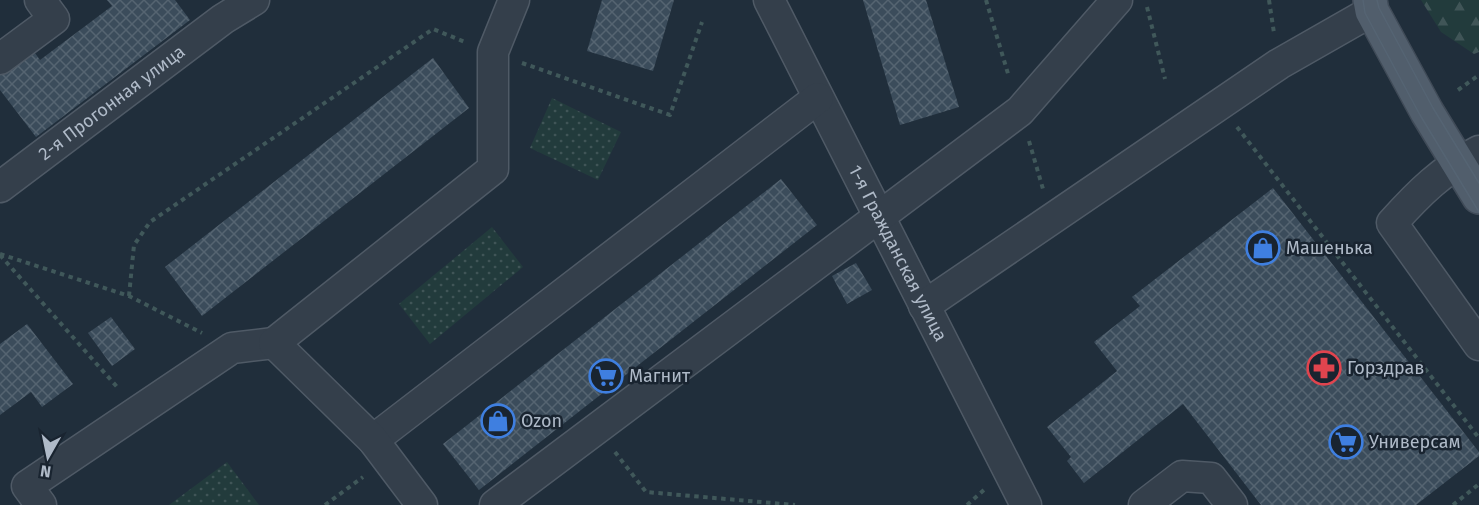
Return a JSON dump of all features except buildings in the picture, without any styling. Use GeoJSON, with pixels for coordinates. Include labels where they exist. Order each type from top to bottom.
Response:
{"type":"FeatureCollection","features":[{"type":"Feature","properties":{"kind":"main road"},"geometry":{"type":"LineString","coordinates":[[1371,5],[1427,112],[1468,157],[1479,197]]}},
{"type":"Feature","properties":{"kind":"street"},"geometry":{"type":"LineString","coordinates":[[0,59],[54,19],[40,0]]}},
{"type":"Feature","properties":{"kind":"street","name":"2-я Прогонная улица"},"geometry":{"type":"LineString","coordinates":[[5,174],[223,19],[254,0]]}},
{"type":"Feature","properties":{"kind":"street"},"geometry":{"type":"LineString","coordinates":[[41,505],[27,486],[232,348],[274,343],[493,169],[493,52],[514,0]]}},
{"type":"Feature","properties":{"kind":"street","name":"1-я Гражданская улица"},"geometry":{"type":"LineString","coordinates":[[769,0],[1026,505]]}},
{"type":"Feature","properties":{"kind":"street"},"geometry":{"type":"LineString","coordinates":[[495,505],[1020,111],[1117,0]]}},
{"type":"Feature","properties":{"kind":"street"},"geometry":{"type":"LineString","coordinates":[[924,306],[1279,64],[1371,5]]}},
{"type":"Feature","properties":{"kind":"street"},"geometry":{"type":"LineString","coordinates":[[380,449],[818,98]]}},
{"type":"Feature","properties":{"kind":"street"},"geometry":{"type":"LineString","coordinates":[[1468,157],[1426,186],[1392,224],[1479,345]]}},
{"type":"Feature","properties":{"kind":"street"},"geometry":{"type":"LineString","coordinates":[[274,343],[380,449],[422,505]]}},
{"type":"Feature","properties":{"kind":"street"},"geometry":{"type":"LineString","coordinates":[[1144,505],[1182,476],[1211,478],[1232,505]]}},
{"type":"Feature","properties":{"kind":"path"},"geometry":{"type":"LineString","coordinates":[[1145,0],[1165,78]]}},
{"type":"Feature","properties":{"kind":"path"},"geometry":{"type":"LineString","coordinates":[[129,296],[134,245],[150,222],[433,29],[670,115],[702,22]]}},
{"type":"Feature","properties":{"kind":"path"},"geometry":{"type":"LineString","coordinates":[[1458,90],[1479,75]]}},
{"type":"Feature","properties":{"kind":"path"},"geometry":{"type":"LineString","coordinates":[[1220,105],[1479,438]]}},
{"type":"Feature","properties":{"kind":"path"},"geometry":{"type":"LineString","coordinates":[[0,254],[129,296],[232,348]]}},
{"type":"Feature","properties":{"kind":"path"},"geometry":{"type":"LineString","coordinates":[[0,254],[139,411]]}},
{"type":"Feature","properties":{"kind":"path"},"geometry":{"type":"LineString","coordinates":[[597,429],[646,492],[795,505]]}},
{"type":"Feature","properties":{"kind":"path"},"geometry":{"type":"LineString","coordinates":[[325,505],[380,449]]}},
{"type":"Feature","properties":{"kind":"path"},"geometry":{"type":"LineString","coordinates":[[1453,505],[1479,484]]}},
{"type":"Feature","properties":{"kind":"green space"},"geometry":{"type":"Polygon","coordinates":[[[1421,0],[1479,0],[1479,52],[1474,54],[1441,32],[1421,0]]]}},
{"type":"Feature","properties":{"kind":"green space"},"geometry":{"type":"Polygon","coordinates":[[[552,98],[621,132],[598,180],[530,148],[552,98]]]}},
{"type":"Feature","properties":{"kind":"green space"},"geometry":{"type":"Polygon","coordinates":[[[492,227],[523,267],[430,344],[399,304],[492,227]]]}},
{"type":"Feature","properties":{"kind":"green space"},"geometry":{"type":"Polygon","coordinates":[[[227,462],[259,505],[169,505],[227,462]]]}},
{"type":"Feature","properties":{"kind":"tram line"},"geometry":{"type":"LineString","coordinates":[[1363,0],[1365,13],[1420,115],[1479,212]]}},
{"type":"Feature","properties":{"kind":"tram line"},"geometry":{"type":"LineString","coordinates":[[1377,0],[1379,8],[1433,108],[1479,183]]}},
{"type":"Feature","properties":{"kind":"place","name":"Машенька"},"geometry":{"type":"Point","coordinates":[1263,248]}},
{"type":"Feature","properties":{"kind":"place","name":"Горздрав"},"geometry":{"type":"Point","coordinates":[1324,368]}},
{"type":"Feature","properties":{"kind":"place","name":"Магнит"},"geometry":{"type":"Point","coordinates":[606,376]}},
{"type":"Feature","properties":{"kind":"place","name":"Ozon"},"geometry":{"type":"Point","coordinates":[498,421]}},
{"type":"Feature","properties":{"kind":"place","name":"Универсам"},"geometry":{"type":"Point","coordinates":[1346,442]}}]}
